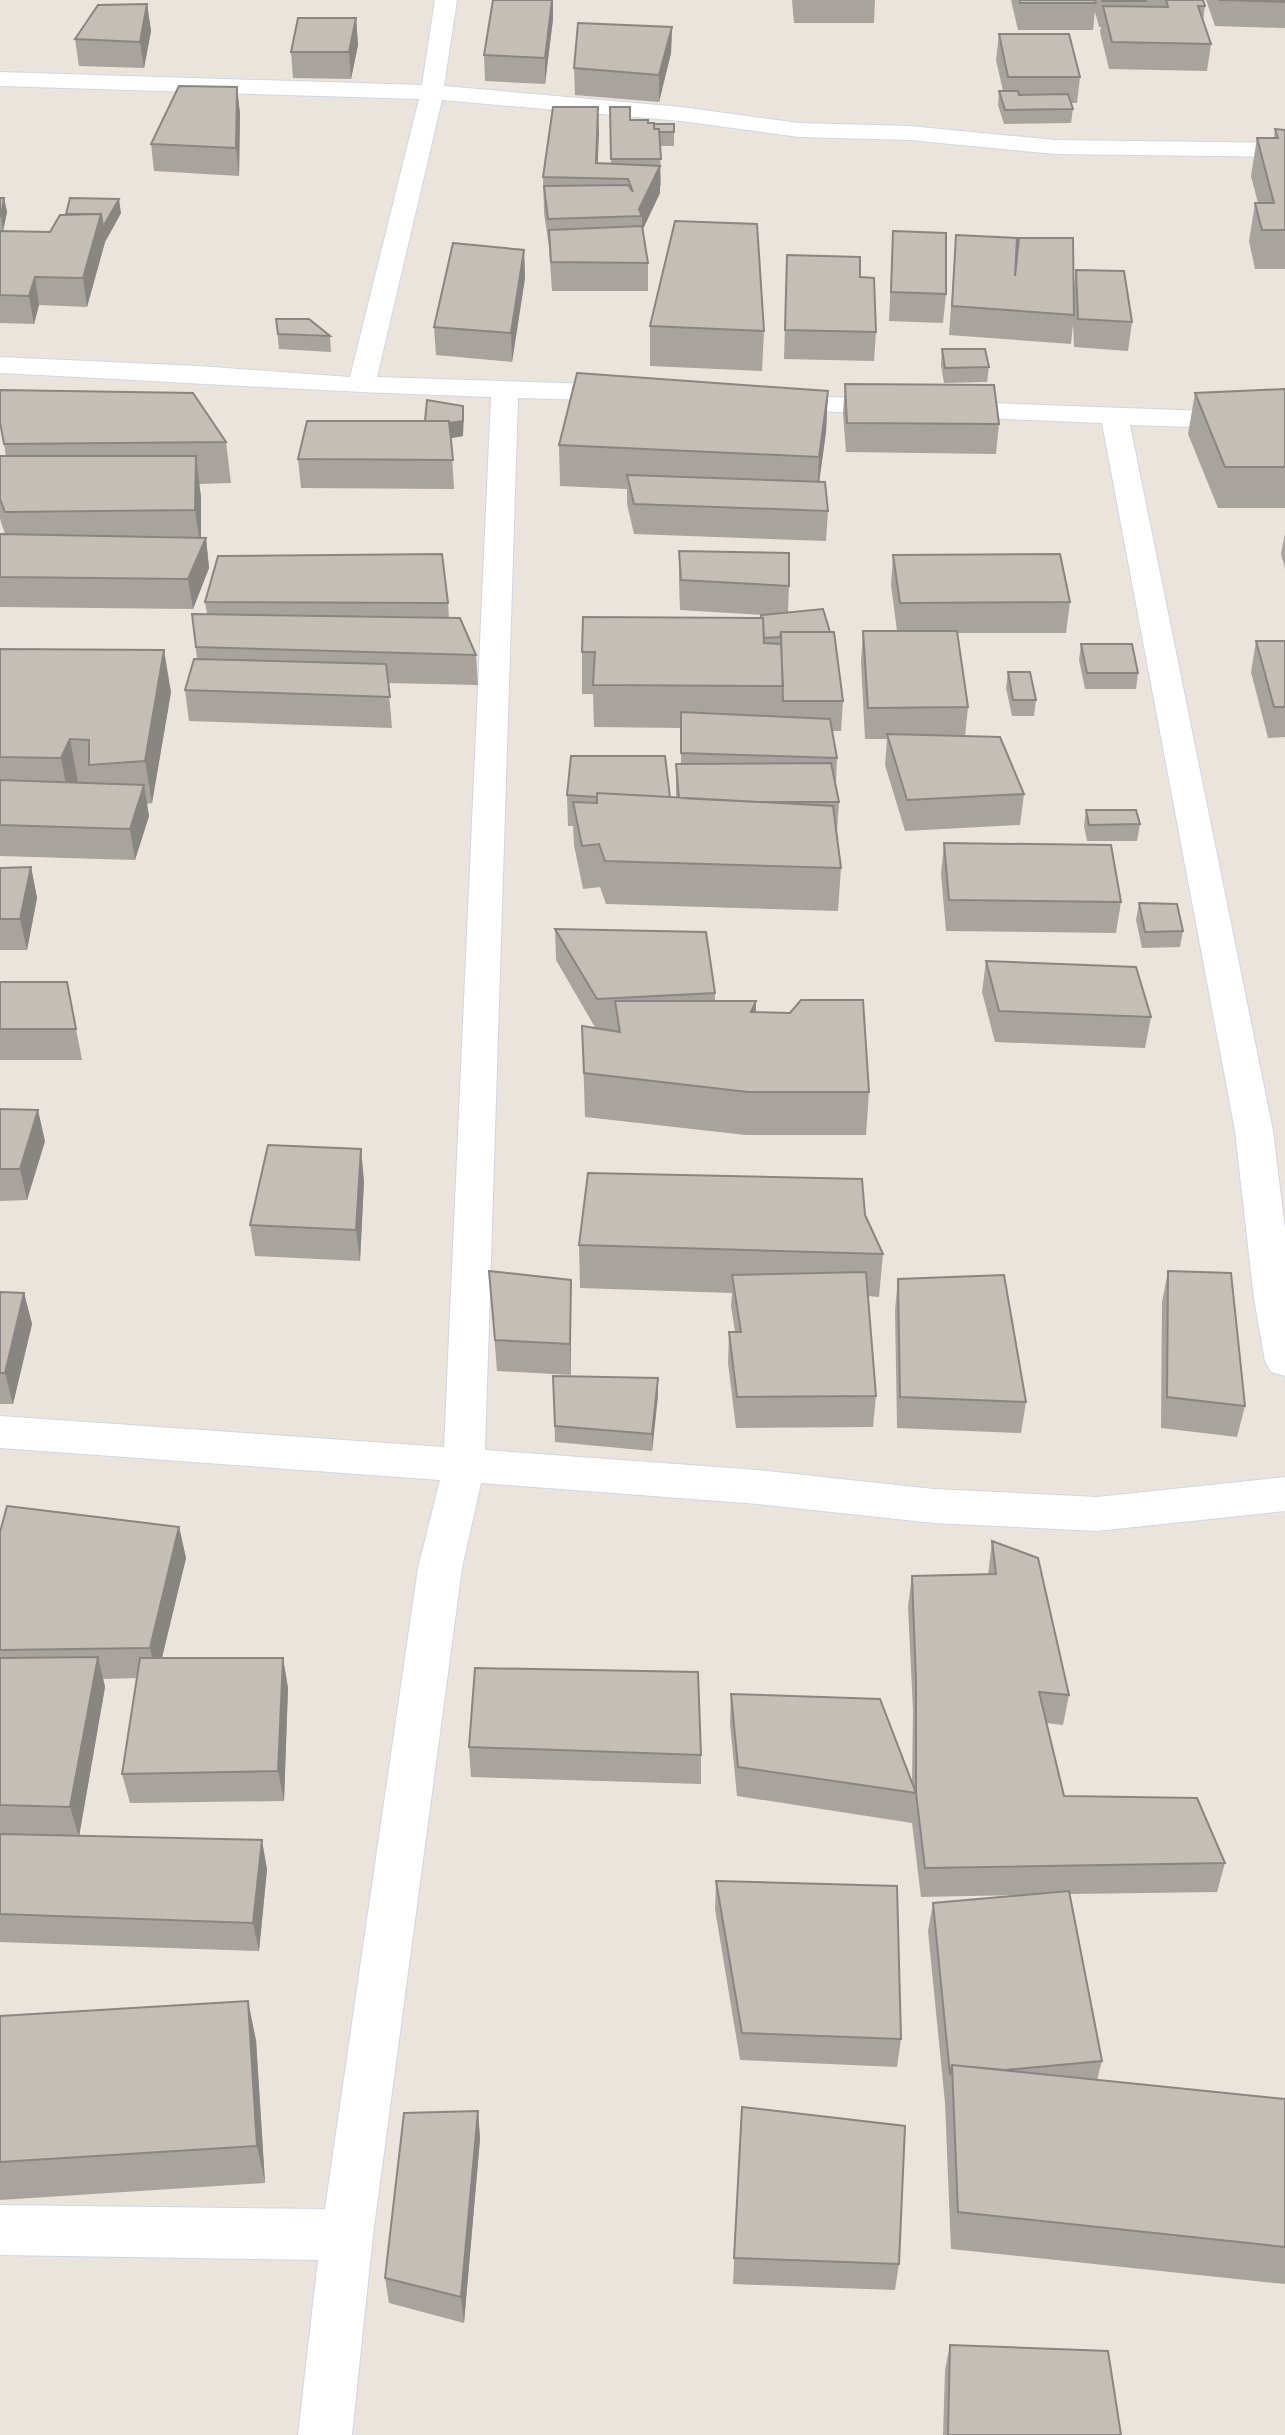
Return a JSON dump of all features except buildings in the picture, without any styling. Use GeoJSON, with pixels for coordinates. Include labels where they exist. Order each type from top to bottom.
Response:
{"type":"FeatureCollection","features":[{"type":"Feature","properties":{"kind":"street"},"geometry":{"type":"LineString","coordinates":[[362,385],[432,92],[446,0]]}},
{"type":"Feature","properties":{"kind":"street"},"geometry":{"type":"LineString","coordinates":[[0,79],[432,92],[681,114],[799,130],[910,133],[1055,147],[1285,150]]}},
{"type":"Feature","properties":{"kind":"street"},"geometry":{"type":"LineString","coordinates":[[0,365],[362,385],[647,394]]}},
{"type":"Feature","properties":{"kind":"street"},"geometry":{"type":"LineString","coordinates":[[325,2435],[347,2235],[440,1567],[464,1465],[505,388]]}},
{"type":"Feature","properties":{"kind":"street"},"geometry":{"type":"LineString","coordinates":[[749,401],[1285,422]]}},
{"type":"Feature","properties":{"kind":"street"},"geometry":{"type":"LineString","coordinates":[[1115,417],[1254,1131],[1274,1299],[1285,1361]]}},
{"type":"Feature","properties":{"kind":"street"},"geometry":{"type":"LineString","coordinates":[[0,1432],[758,1487],[934,1506],[1097,1514],[1285,1494]]}},
{"type":"Feature","properties":{"kind":"street"},"geometry":{"type":"LineString","coordinates":[[0,2230],[347,2235]]}}]}
